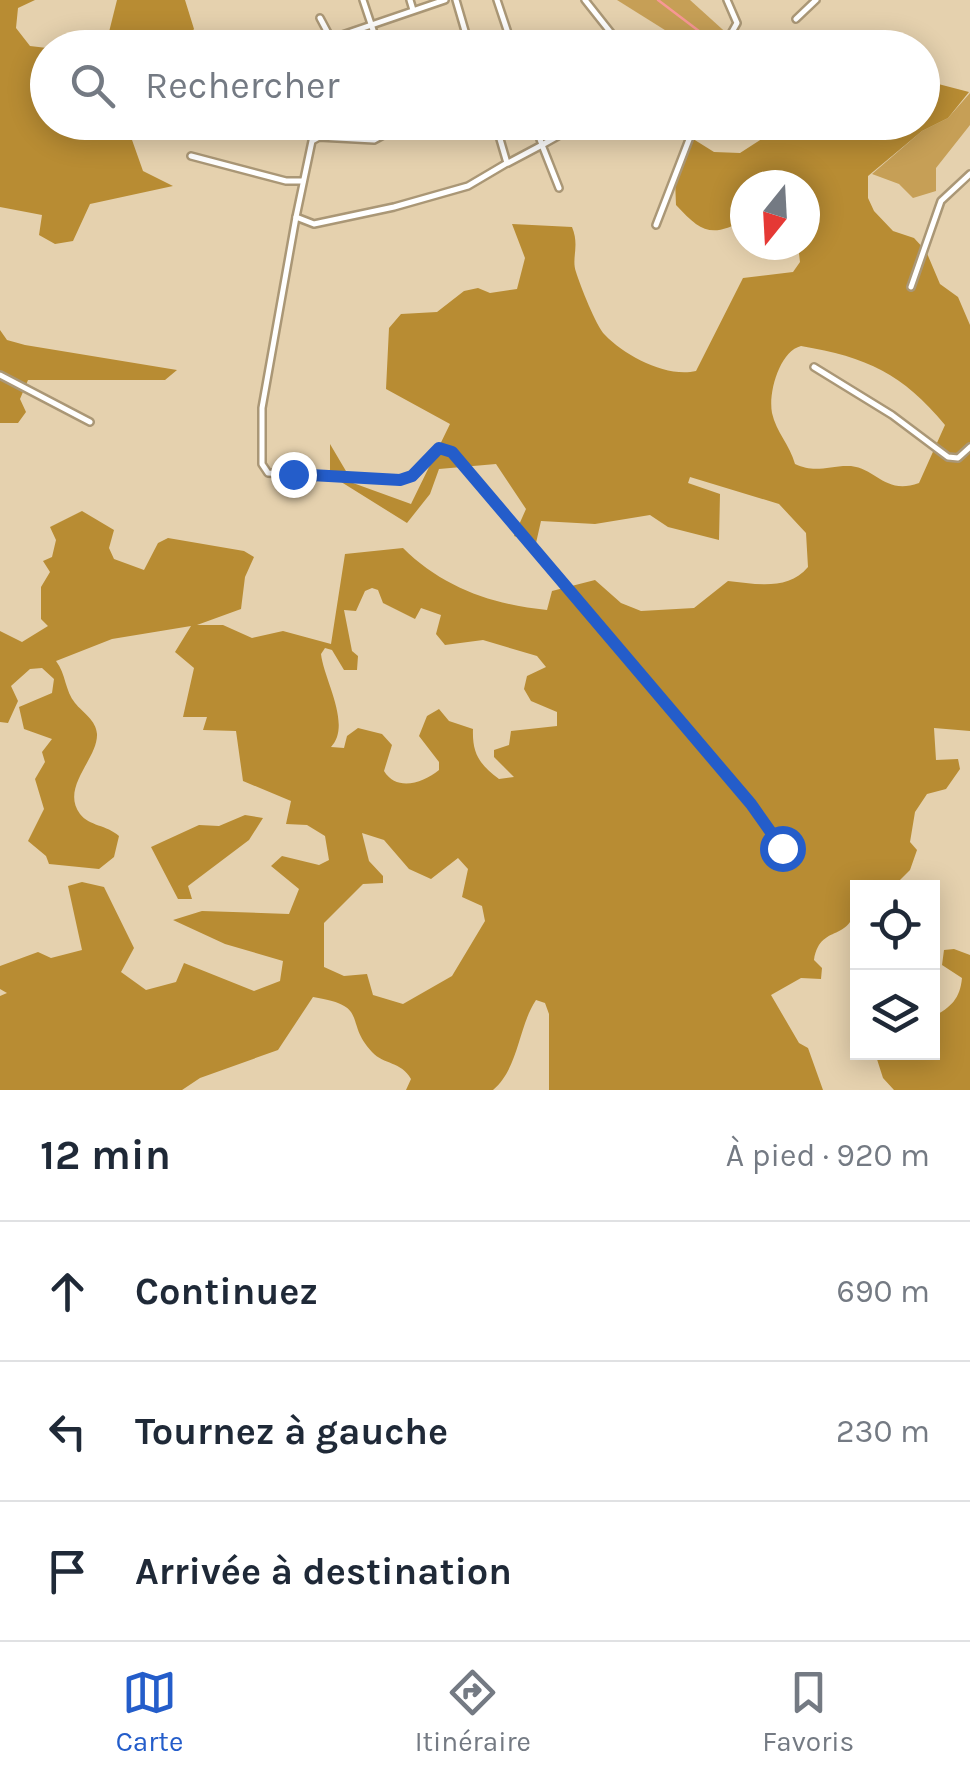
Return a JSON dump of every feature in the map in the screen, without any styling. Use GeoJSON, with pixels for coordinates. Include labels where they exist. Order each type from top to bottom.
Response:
{"type":"FeatureCollection","features":[{"type":"Feature","properties":{"kind":"street"},"geometry":{"type":"LineString","coordinates":[[362,0],[371,30]]}},
{"type":"Feature","properties":{"kind":"street"},"geometry":{"type":"LineString","coordinates":[[410,0],[413,10]]}},
{"type":"Feature","properties":{"kind":"street"},"geometry":{"type":"LineString","coordinates":[[359,30],[391,15],[445,0]]}},
{"type":"Feature","properties":{"kind":"street"},"geometry":{"type":"LineString","coordinates":[[456,0],[465,30]]}},
{"type":"Feature","properties":{"kind":"street"},"geometry":{"type":"LineString","coordinates":[[496,0],[507,30]]}},
{"type":"Feature","properties":{"kind":"street"},"geometry":{"type":"LineString","coordinates":[[585,0],[609,30]]}},
{"type":"Feature","properties":{"kind":"street"},"geometry":{"type":"LineString","coordinates":[[727,0],[737,23],[735,30]]}},
{"type":"Feature","properties":{"kind":"street"},"geometry":{"type":"LineString","coordinates":[[796,19],[816,0]]}},
{"type":"Feature","properties":{"kind":"street"},"geometry":{"type":"LineString","coordinates":[[320,18],[329,30]]}},
{"type":"Feature","properties":{"kind":"street"},"geometry":{"type":"LineString","coordinates":[[314,140],[302,181],[262,408],[262,464],[268,473],[400,480],[412,476],[439,448],[452,452],[751,804],[782,848]]}},
{"type":"Feature","properties":{"kind":"street"},"geometry":{"type":"LineString","coordinates":[[501,140],[508,163]]}},
{"type":"Feature","properties":{"kind":"street"},"geometry":{"type":"LineString","coordinates":[[540,140],[558,188]]}},
{"type":"Feature","properties":{"kind":"street"},"geometry":{"type":"LineString","coordinates":[[296,217],[314,224],[394,208],[468,186],[551,140]]}},
{"type":"Feature","properties":{"kind":"street"},"geometry":{"type":"LineString","coordinates":[[656,225],[689,140]]}},
{"type":"Feature","properties":{"kind":"street"},"geometry":{"type":"LineString","coordinates":[[191,156],[286,181],[302,181]]}},
{"type":"Feature","properties":{"kind":"street"},"geometry":{"type":"LineString","coordinates":[[911,287],[940,201],[970,174]]}},
{"type":"Feature","properties":{"kind":"street"},"geometry":{"type":"LineString","coordinates":[[814,367],[892,415],[948,457],[958,458],[970,447]]}},
{"type":"Feature","properties":{"kind":"street"},"geometry":{"type":"LineString","coordinates":[[0,375],[90,422]]}},
{"type":"Feature","properties":{"kind":"shaded area"},"geometry":{"type":"Polygon","coordinates":[[[0,0],[35,0],[18,8],[16,28],[30,46],[30,140],[132,140],[143,171],[173,186],[90,204],[73,241],[55,244],[39,235],[42,215],[0,207],[0,0]]]}},
{"type":"Feature","properties":{"kind":"shaded area"},"geometry":{"type":"Polygon","coordinates":[[[117,0],[185,0],[194,29],[193,30],[110,30],[117,0]]]}},
{"type":"Feature","properties":{"kind":"shaded area"},"geometry":{"type":"Polygon","coordinates":[[[617,0],[690,0],[723,30],[665,30],[617,0]]]}},
{"type":"Feature","properties":{"kind":"shaded area"},"geometry":{"type":"Polygon","coordinates":[[[940,84],[969,92],[948,118],[940,122],[940,84]]]}},
{"type":"Feature","properties":{"kind":"shaded area"},"geometry":{"type":"Polygon","coordinates":[[[970,93],[970,125],[936,168],[936,191],[913,198],[899,184],[872,174],[912,140],[940,140],[940,122],[970,93]]]}},
{"type":"Feature","properties":{"kind":"shaded area"},"geometry":{"type":"Polygon","coordinates":[[[689,140],[714,152],[740,153],[760,140],[911,140],[868,176],[868,198],[874,211],[893,231],[914,238],[926,251],[940,284],[958,297],[970,325],[970,731],[934,728],[936,760],[958,759],[960,769],[946,789],[927,794],[915,812],[910,842],[917,850],[910,870],[900,880],[850,880],[850,922],[824,940],[814,960],[822,968],[821,979],[801,978],[771,995],[799,1043],[808,1048],[823,1090],[549,1090],[549,1014],[545,1003],[536,1000],[508,1070],[493,1090],[406,1090],[411,1079],[407,1073],[372,1052],[350,1010],[313,997],[278,1050],[200,1078],[182,1090],[0,1090],[0,996],[7,993],[0,989],[0,966],[38,952],[51,958],[82,950],[68,886],[82,882],[104,887],[134,948],[121,972],[146,990],[176,982],[184,963],[254,991],[280,981],[283,961],[225,944],[173,920],[202,911],[289,914],[299,889],[271,866],[282,856],[319,865],[329,860],[325,836],[307,825],[286,824],[291,801],[243,781],[236,731],[203,730],[207,717],[183,717],[194,668],[175,652],[191,626],[112,639],[56,661],[72,698],[92,721],[97,734],[77,783],[75,804],[84,818],[119,836],[114,857],[99,869],[49,864],[46,856],[28,841],[44,809],[35,779],[45,762],[42,752],[52,739],[24,729],[19,707],[52,693],[54,679],[42,668],[30,669],[11,686],[18,701],[8,723],[0,722],[0,631],[22,642],[48,626],[41,619],[41,587],[50,572],[43,561],[52,557],[56,540],[50,527],[82,511],[114,530],[109,548],[114,559],[144,570],[158,543],[168,538],[244,551],[254,557],[245,577],[241,609],[197,625],[223,625],[252,638],[283,631],[331,644],[345,554],[403,548],[434,573],[469,592],[507,604],[547,610],[552,591],[595,580],[621,603],[641,611],[694,608],[728,581],[781,583],[808,567],[806,533],[779,504],[690,477],[688,483],[720,494],[719,540],[668,527],[650,515],[595,524],[541,521],[536,543],[514,536],[526,509],[496,464],[439,469],[430,494],[407,523],[330,475],[330,444],[353,483],[411,504],[450,424],[386,389],[389,328],[401,314],[437,312],[464,291],[517,289],[525,258],[512,224],[572,227],[576,272],[605,335],[647,364],[672,371],[696,371],[743,278],[793,272],[800,260],[820,260],[820,170],[730,170],[730,226],[723,229],[700,226],[676,205],[675,179],[689,140]],[[801,346],[794,349],[774,384],[774,420],[795,464],[816,469],[851,466],[889,484],[919,483],[945,425],[898,380],[864,362],[801,346]],[[378,590],[365,591],[356,611],[344,610],[352,651],[358,656],[357,670],[344,670],[332,650],[325,648],[321,654],[338,715],[337,738],[331,747],[344,748],[347,736],[358,728],[382,734],[392,745],[384,771],[389,778],[403,783],[418,782],[439,770],[439,762],[419,736],[427,716],[439,709],[449,721],[473,729],[478,758],[487,769],[499,779],[514,777],[494,757],[494,750],[509,745],[511,731],[557,726],[557,712],[531,701],[524,689],[527,676],[546,667],[537,656],[483,640],[445,645],[436,634],[441,615],[421,608],[415,619],[383,603],[378,590]],[[362,833],[369,861],[383,876],[383,883],[363,884],[324,923],[324,967],[344,976],[367,974],[373,995],[403,1004],[452,976],[485,921],[482,906],[462,897],[468,869],[458,858],[431,879],[409,869],[384,840],[362,833]]]}},
{"type":"Feature","properties":{"kind":"shaded area"},"geometry":{"type":"Polygon","coordinates":[[[0,330],[7,340],[25,345],[177,370],[165,380],[28,380],[20,399],[26,412],[18,423],[0,423],[0,330]]]}},
{"type":"Feature","properties":{"kind":"shaded area"},"geometry":{"type":"Polygon","coordinates":[[[245,815],[263,818],[249,840],[188,886],[192,899],[178,899],[151,847],[199,825],[219,826],[245,815]]]}},
{"type":"Feature","properties":{"kind":"shaded area"},"geometry":{"type":"Polygon","coordinates":[[[944,950],[970,955],[970,1090],[894,1090],[883,1078],[877,1060],[940,1060],[940,1013],[954,1002],[962,978],[942,965],[944,950]]]}},
{"type":"Feature","properties":{"kind":"waterway"},"geometry":{"type":"LineString","coordinates":[[658,0],[698,30]]}},
{"type":"Feature","properties":{"kind":"route"},"geometry":{"type":"LineString","coordinates":[[293,474],[400,480],[412,476],[439,448],[452,452],[480,490],[751,804],[782,848]]}}]}
